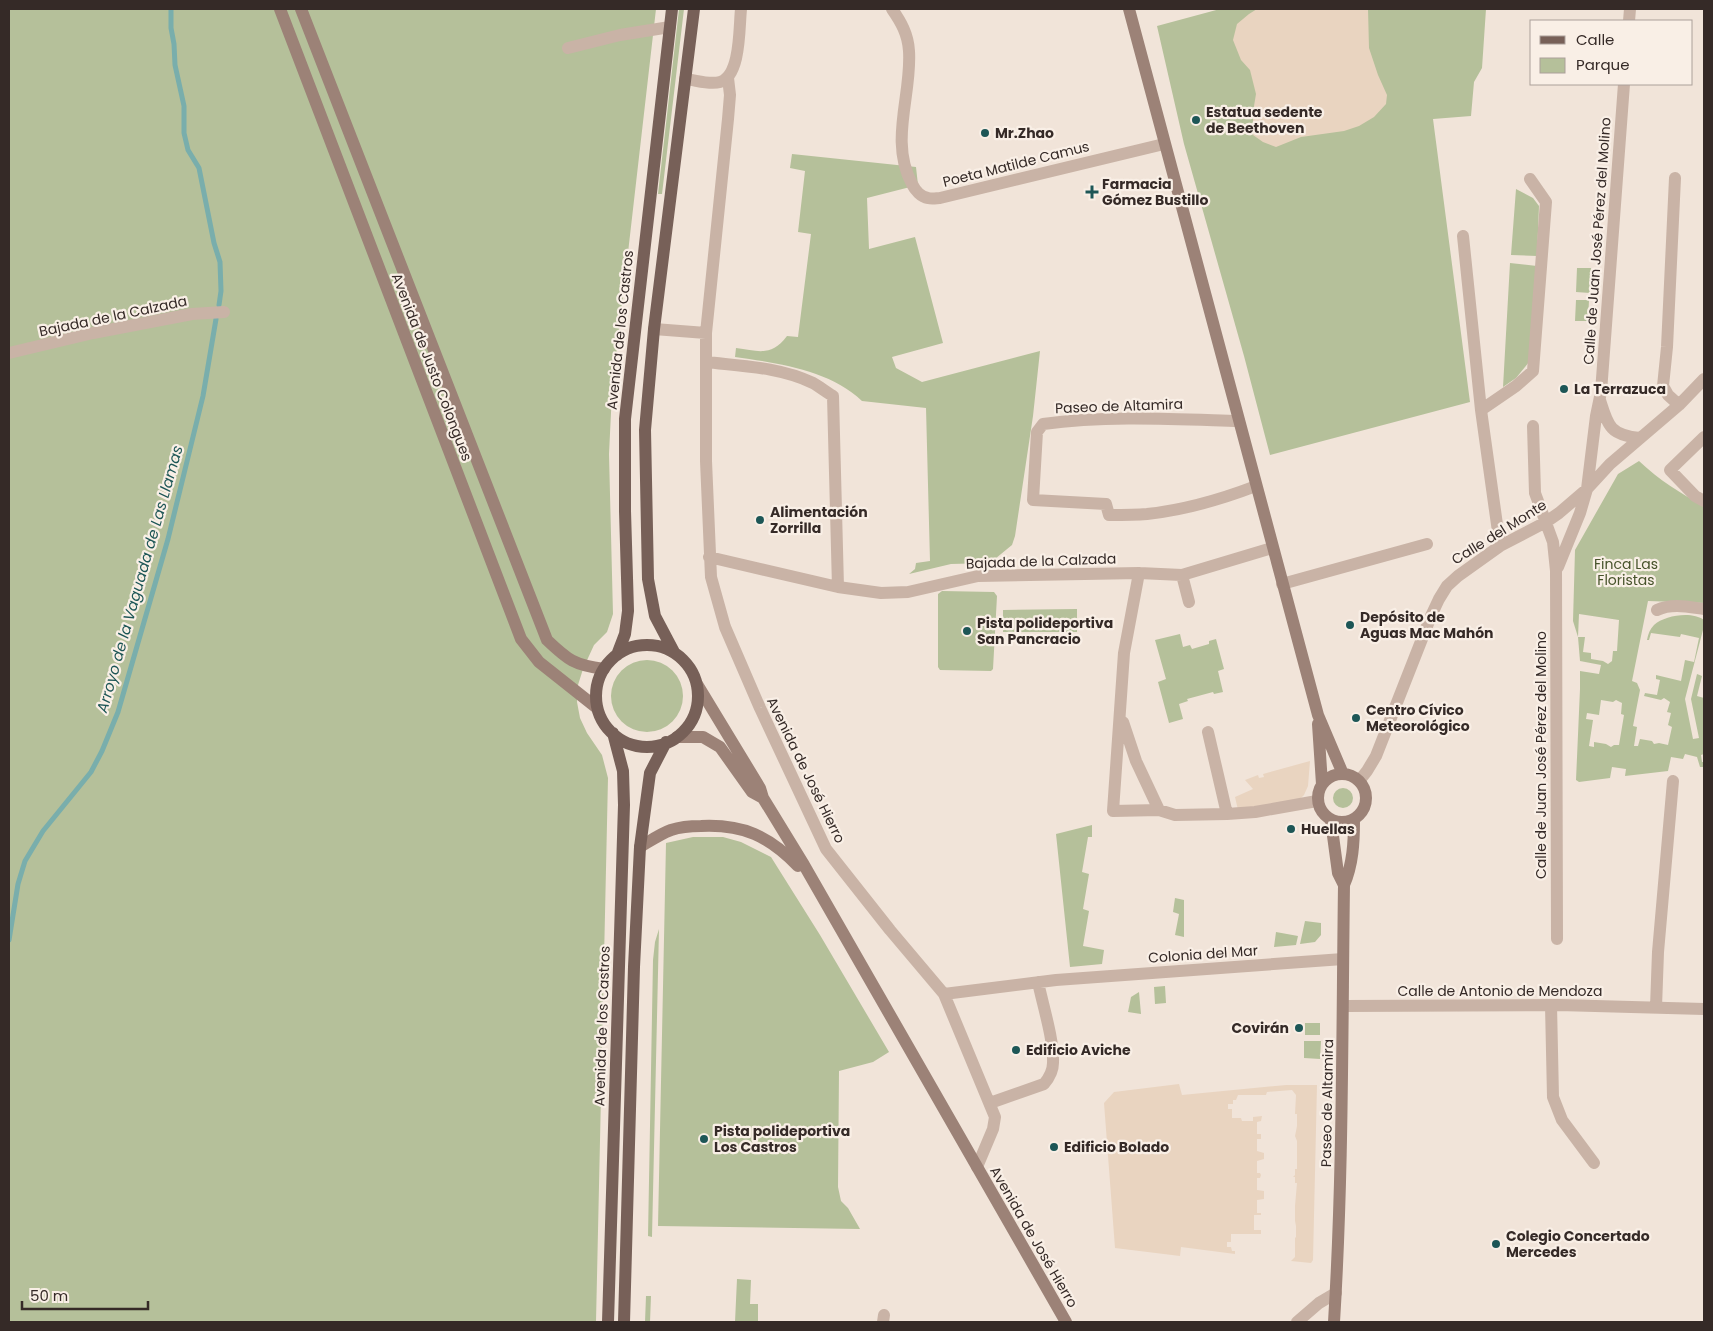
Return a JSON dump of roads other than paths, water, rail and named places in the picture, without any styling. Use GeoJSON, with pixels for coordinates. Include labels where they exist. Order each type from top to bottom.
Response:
{"type":"FeatureCollection","features":[{"type":"Feature","properties":{"kind":"main road","name":"Avenida de Justo Colongues"},"geometry":{"type":"LineString","coordinates":[[280,9],[521,639],[540,662],[597,708]]}},
{"type":"Feature","properties":{"kind":"main road","name":"Avenida de Justo Colongues"},"geometry":{"type":"LineString","coordinates":[[302,9],[546,640],[566,658],[582,666],[604,669]]}},
{"type":"Feature","properties":{"kind":"main road","name":"Avenida de los Castros"},"geometry":{"type":"LineString","coordinates":[[617,655],[625,634],[628,611],[625,511],[626,419],[672,9]]}},
{"type":"Feature","properties":{"kind":"main road"},"geometry":{"type":"LineString","coordinates":[[624,1322],[634,967],[640,847],[650,774],[672,740],[691,723],[698,704],[697,684],[689,666],[674,652],[655,616],[648,579],[646,430],[654,329],[694,9]]}},
{"type":"Feature","properties":{"kind":"main road"},"geometry":{"type":"LineString","coordinates":[[1129,9],[1318,715],[1343,774]]}},
{"type":"Feature","properties":{"kind":"main road"},"geometry":{"type":"LineString","coordinates":[[672,740],[659,746],[639,747],[620,740],[606,726],[597,708],[597,688],[604,669],[617,655],[635,646],[655,645],[674,652]]}},
{"type":"Feature","properties":{"kind":"main road","name":"Avenida de José Hierro"},"geometry":{"type":"LineString","coordinates":[[697,684],[760,788],[762,798],[812,880],[1066,1322]]}},
{"type":"Feature","properties":{"kind":"main road"},"geometry":{"type":"LineString","coordinates":[[1318,715],[1322,784]]}},
{"type":"Feature","properties":{"kind":"main road","name":"Avenida de los Castros"},"geometry":{"type":"LineString","coordinates":[[608,1322],[624,805],[623,771],[613,733]]}},
{"type":"Feature","properties":{"kind":"main road","name":"Avenida de José Hierro"},"geometry":{"type":"LineString","coordinates":[[672,740],[703,737],[720,747],[752,792],[762,798]]}},
{"type":"Feature","properties":{"kind":"main road"},"geometry":{"type":"LineString","coordinates":[[1343,774],[1359,781],[1365,790],[1366,801],[1362,812],[1354,820],[1347,822],[1332,821],[1322,813],[1317,802],[1319,789],[1328,778],[1343,774]]}},
{"type":"Feature","properties":{"kind":"main road","name":"Paseo de Altamira"},"geometry":{"type":"LineString","coordinates":[[1334,1322],[1341,1188],[1344,885],[1350,870],[1354,820]]}},
{"type":"Feature","properties":{"kind":"main road","name":"Paseo de Altamira"},"geometry":{"type":"LineString","coordinates":[[1332,821],[1338,873],[1344,885]]}},
{"type":"Feature","properties":{"kind":"main road","name":"Avenida de José Hierro"},"geometry":{"type":"LineString","coordinates":[[640,847],[673,829],[718,825],[742,828],[772,842],[812,880]]}},
{"type":"Feature","properties":{"kind":"street"},"geometry":{"type":"LineString","coordinates":[[709,557],[706,461],[706,333],[728,119],[730,95],[728,78],[734,67],[738,48],[741,9]]}},
{"type":"Feature","properties":{"kind":"street","name":"Poeta Matilde Camus"},"geometry":{"type":"LineString","coordinates":[[892,9],[900,20],[907,37],[909,51],[909,74],[902,125],[902,155],[907,175],[913,186],[917,192],[928,198],[940,198],[1164,144]]}},
{"type":"Feature","properties":{"kind":"street"},"geometry":{"type":"LineString","coordinates":[[568,48],[620,35],[670,27]]}},
{"type":"Feature","properties":{"kind":"street"},"geometry":{"type":"LineString","coordinates":[[685,79],[707,83],[728,78]]}},
{"type":"Feature","properties":{"kind":"street","name":"Calle de Juan José Pérez del Molino"},"geometry":{"type":"LineString","coordinates":[[1556,571],[1580,513],[1586,489],[1600,400],[1624,85]]}},
{"type":"Feature","properties":{"kind":"street"},"geometry":{"type":"LineString","coordinates":[[1675,178],[1667,347],[1663,386],[1668,395],[1679,404]]}},
{"type":"Feature","properties":{"kind":"street"},"geometry":{"type":"LineString","coordinates":[[1481,410],[1516,386],[1533,371],[1546,202],[1530,179]]}},
{"type":"Feature","properties":{"kind":"street"},"geometry":{"type":"LineString","coordinates":[[1464,236],[1481,410],[1500,546]]}},
{"type":"Feature","properties":{"kind":"street","name":"Bajada de la Calzada"},"geometry":{"type":"LineString","coordinates":[[9,354],[93,333],[192,314],[224,312]]}},
{"type":"Feature","properties":{"kind":"street"},"geometry":{"type":"LineString","coordinates":[[654,329],[706,333]]}},
{"type":"Feature","properties":{"kind":"street"},"geometry":{"type":"LineString","coordinates":[[706,362],[763,369],[786,374],[812,383],[833,396],[838,587]]}},
{"type":"Feature","properties":{"kind":"street","name":"Calle del Monte"},"geometry":{"type":"LineString","coordinates":[[1359,781],[1376,756],[1439,599],[1447,586],[1500,546],[1546,522],[1558,513],[1586,489],[1610,464],[1679,404],[1704,379]]}},
{"type":"Feature","properties":{"kind":"street","name":"Calle de Juan José Pérez del Molino"},"geometry":{"type":"LineString","coordinates":[[1600,400],[1607,423],[1617,433],[1628,437],[1640,438]]}},
{"type":"Feature","properties":{"kind":"street","name":"Paseo de Altamira"},"geometry":{"type":"LineString","coordinates":[[1239,421],[1150,418],[1043,424],[1037,432],[1033,500],[1106,504],[1108,515],[1148,514],[1188,506],[1256,486]]}},
{"type":"Feature","properties":{"kind":"street","name":"Calle de Juan José Pérez del Molino"},"geometry":{"type":"LineString","coordinates":[[1533,426],[1535,493],[1553,542],[1556,571],[1557,939]]}},
{"type":"Feature","properties":{"kind":"street"},"geometry":{"type":"LineString","coordinates":[[1704,438],[1670,470],[1695,496],[1704,501]]}},
{"type":"Feature","properties":{"kind":"street"},"geometry":{"type":"LineString","coordinates":[[1558,513],[1567,525],[1569,537]]}},
{"type":"Feature","properties":{"kind":"street"},"geometry":{"type":"LineString","coordinates":[[1282,584],[1427,544]]}},
{"type":"Feature","properties":{"kind":"street","name":"Bajada de la Calzada"},"geometry":{"type":"LineString","coordinates":[[709,557],[838,587],[856,590],[908,592],[978,576],[1139,573],[1182,575],[1272,548]]}},
{"type":"Feature","properties":{"kind":"street","name":"Avenida de José Hierro"},"geometry":{"type":"LineString","coordinates":[[709,557],[711,577],[725,626],[760,708],[826,849],[944,994],[995,1117],[993,1129],[977,1167]]}},
{"type":"Feature","properties":{"kind":"street"},"geometry":{"type":"LineString","coordinates":[[1139,573],[1124,653],[1113,811],[1159,810],[1175,815],[1227,814],[1263,811],[1317,802]]}},
{"type":"Feature","properties":{"kind":"street"},"geometry":{"type":"LineString","coordinates":[[1182,575],[1189,602]]}},
{"type":"Feature","properties":{"kind":"street"},"geometry":{"type":"LineString","coordinates":[[1657,610],[1664,606],[1704,609]]}},
{"type":"Feature","properties":{"kind":"street"},"geometry":{"type":"LineString","coordinates":[[1121,715],[1136,761],[1159,810]]}},
{"type":"Feature","properties":{"kind":"street"},"geometry":{"type":"LineString","coordinates":[[1208,732],[1227,814]]}},
{"type":"Feature","properties":{"kind":"street"},"geometry":{"type":"LineString","coordinates":[[1118,760],[1136,761]]}},
{"type":"Feature","properties":{"kind":"street"},"geometry":{"type":"LineString","coordinates":[[1656,1007],[1658,952],[1673,781]]}},
{"type":"Feature","properties":{"kind":"street","name":"Colonia del Mar"},"geometry":{"type":"LineString","coordinates":[[1038,982],[1343,959]]}},
{"type":"Feature","properties":{"kind":"street"},"geometry":{"type":"LineString","coordinates":[[944,994],[1038,982],[1052,1045],[1053,1064],[1050,1077],[1044,1084],[990,1103]]}},
{"type":"Feature","properties":{"kind":"street","name":"Calle de Antonio de Mendoza"},"geometry":{"type":"LineString","coordinates":[[1344,1006],[1656,1007],[1704,1010]]}},
{"type":"Feature","properties":{"kind":"street"},"geometry":{"type":"LineString","coordinates":[[1551,1006],[1553,1097],[1562,1120],[1594,1163]]}},
{"type":"Feature","properties":{"kind":"street"},"geometry":{"type":"LineString","coordinates":[[1297,1322],[1319,1303],[1336,1293]]}},
{"type":"Feature","properties":{"kind":"waterway","name":"Arroyo de la Vaguada de Las Llamas"},"geometry":{"type":"LineString","coordinates":[[171,9],[175,65],[184,106],[184,133],[188,150],[199,168],[214,243],[220,262],[221,291],[219,305]]}},
{"type":"Feature","properties":{"kind":"waterway","name":"Arroyo de la Vaguada de Las Llamas"},"geometry":{"type":"LineString","coordinates":[[9,940],[18,884],[25,861],[43,831],[91,772],[118,712],[168,539],[203,396],[216,319]]}},
{"type":"Feature","properties":{"kind":"place","name":"Estatua sedente de Beethoven"},"geometry":{"type":"Point","coordinates":[1196,120]}},
{"type":"Feature","properties":{"kind":"place","name":"Mr.Zhao"},"geometry":{"type":"Point","coordinates":[985,133]}},
{"type":"Feature","properties":{"kind":"place","name":"Farmacia Gómez Bustillo"},"geometry":{"type":"Point","coordinates":[1092,192]}},
{"type":"Feature","properties":{"kind":"place","name":"La Terrazuca"},"geometry":{"type":"Point","coordinates":[1564,389]}},
{"type":"Feature","properties":{"kind":"place","name":"Alimentación Zorrilla"},"geometry":{"type":"Point","coordinates":[760,520]}},
{"type":"Feature","properties":{"kind":"place","name":"Depósito de Aguas Mac Mahón"},"geometry":{"type":"Point","coordinates":[1350,625]}},
{"type":"Feature","properties":{"kind":"place","name":"Pista polideportiva San Pancracio"},"geometry":{"type":"Point","coordinates":[967,631]}},
{"type":"Feature","properties":{"kind":"place","name":"Centro Cívico Meteorológico"},"geometry":{"type":"Point","coordinates":[1356,718]}},
{"type":"Feature","properties":{"kind":"place","name":"Huellas"},"geometry":{"type":"Point","coordinates":[1291,829]}},
{"type":"Feature","properties":{"kind":"place","name":"Covirán"},"geometry":{"type":"Point","coordinates":[1299,1028]}},
{"type":"Feature","properties":{"kind":"place","name":"Edificio Aviche"},"geometry":{"type":"Point","coordinates":[1016,1050]}},
{"type":"Feature","properties":{"kind":"place","name":"Pista polideportiva Los Castros"},"geometry":{"type":"Point","coordinates":[704,1139]}},
{"type":"Feature","properties":{"kind":"place","name":"Edificio Bolado"},"geometry":{"type":"Point","coordinates":[1054,1147]}},
{"type":"Feature","properties":{"kind":"place","name":"Colegio Concertado Mercedes"},"geometry":{"type":"Point","coordinates":[1496,1244]}},
{"type":"Feature","properties":{"kind":"park label","name":"Finca Las Floristas"},"geometry":{"type":"Point","coordinates":[1626,572]}}]}
